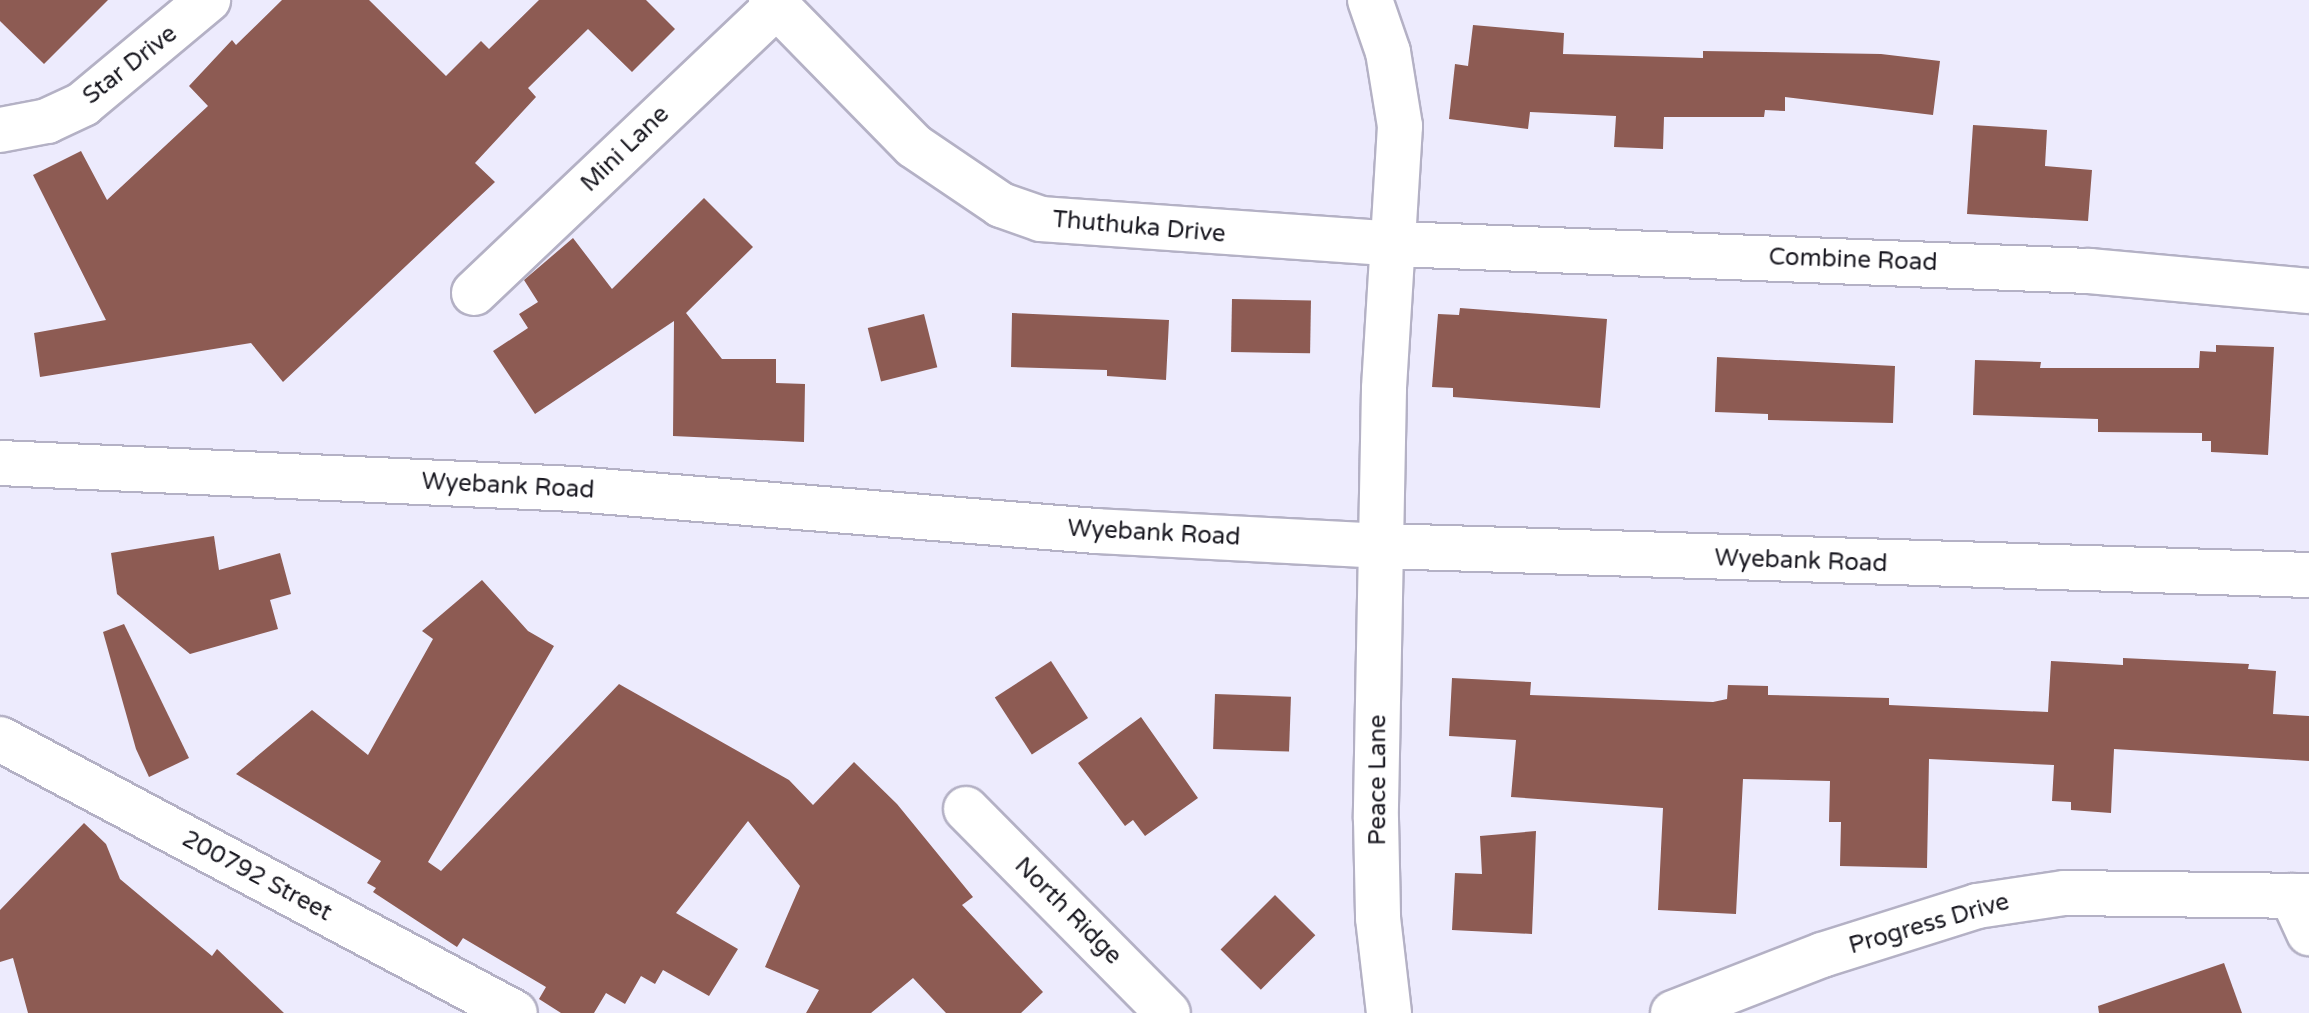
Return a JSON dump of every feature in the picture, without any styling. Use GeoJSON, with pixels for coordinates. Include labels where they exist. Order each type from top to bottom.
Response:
{"type":"FeatureCollection","features":[{"type":"Feature","properties":{"kind":"street","name":"Star Drive"},"geometry":{"type":"LineString","coordinates":[[0,130],[47,121],[83,104],[208,0]]}},
{"type":"Feature","properties":{"kind":"street"},"geometry":{"type":"LineString","coordinates":[[1370,0],[1388,52],[1400,126],[1396,244],[1384,389],[1381,546]]}},
{"type":"Feature","properties":{"kind":"street","name":"Thuthuka Drive"},"geometry":{"type":"LineString","coordinates":[[774,3],[914,146],[1001,205],[1041,219],[1146,229],[1396,244]]}},
{"type":"Feature","properties":{"kind":"street","name":"Mini Lane"},"geometry":{"type":"LineString","coordinates":[[474,293],[774,3]]}},
{"type":"Feature","properties":{"kind":"street","name":"Combine Road"},"geometry":{"type":"LineString","coordinates":[[1396,244],[2074,270],[2309,291]]}},
{"type":"Feature","properties":{"kind":"street","name":"Wyebank Road"},"geometry":{"type":"LineString","coordinates":[[0,463],[574,489],[1096,531],[1381,546],[2309,575]]}},
{"type":"Feature","properties":{"kind":"street","name":"Peace Lane"},"geometry":{"type":"LineString","coordinates":[[1381,546],[1376,833],[1389,1013]]}},
{"type":"Feature","properties":{"kind":"street","name":"200792 Street"},"geometry":{"type":"LineString","coordinates":[[0,739],[515,1013]]}},
{"type":"Feature","properties":{"kind":"street","name":"North Ridge"},"geometry":{"type":"LineString","coordinates":[[966,809],[1168,1013]]}},
{"type":"Feature","properties":{"kind":"street","name":"Progress Drive"},"geometry":{"type":"LineString","coordinates":[[1673,1013],[1822,955],[1977,906],[2064,893],[2303,908]]}},
{"type":"Feature","properties":{"kind":"building"},"geometry":{"type":"Polygon","coordinates":[[[0,0],[108,0],[44,64],[0,21],[0,0]]]}},
{"type":"Feature","properties":{"kind":"building"},"geometry":{"type":"Polygon","coordinates":[[[282,0],[369,0],[446,76],[481,41],[489,49],[539,0],[646,0],[675,29],[632,72],[588,29],[528,88],[536,97],[475,163],[495,182],[283,382],[251,343],[40,377],[34,333],[106,320],[33,175],[81,151],[107,200],[208,106],[189,86],[232,40],[236,45],[282,0]]]}},
{"type":"Feature","properties":{"kind":"building"},"geometry":{"type":"Polygon","coordinates":[[[1473,25],[1564,33],[1563,54],[1703,58],[1703,51],[1881,54],[1940,61],[1933,115],[1785,97],[1785,111],[1765,110],[1764,117],[1664,117],[1663,149],[1614,147],[1616,116],[1530,112],[1528,129],[1449,119],[1455,64],[1468,66],[1473,25]]]}},
{"type":"Feature","properties":{"kind":"building"},"geometry":{"type":"Polygon","coordinates":[[[1973,125],[2047,130],[2045,166],[2092,170],[2088,221],[1967,214],[1973,125]]]}},
{"type":"Feature","properties":{"kind":"building"},"geometry":{"type":"Polygon","coordinates":[[[704,198],[753,247],[686,313],[722,359],[776,359],[776,383],[805,384],[804,442],[673,436],[674,321],[535,414],[493,351],[528,328],[519,314],[538,302],[524,280],[573,238],[612,289],[704,198]]]}},
{"type":"Feature","properties":{"kind":"building"},"geometry":{"type":"Polygon","coordinates":[[[1232,299],[1311,300],[1310,353],[1231,352],[1232,299]]]}},
{"type":"Feature","properties":{"kind":"building"},"geometry":{"type":"Polygon","coordinates":[[[1460,308],[1607,319],[1600,408],[1453,397],[1453,388],[1432,387],[1438,314],[1459,315],[1460,308]]]}},
{"type":"Feature","properties":{"kind":"building"},"geometry":{"type":"Polygon","coordinates":[[[1012,313],[1169,320],[1166,380],[1107,376],[1107,370],[1011,367],[1012,313]]]}},
{"type":"Feature","properties":{"kind":"building"},"geometry":{"type":"Polygon","coordinates":[[[924,314],[937,367],[881,381],[868,328],[924,314]]]}},
{"type":"Feature","properties":{"kind":"building"},"geometry":{"type":"Polygon","coordinates":[[[2216,345],[2274,347],[2268,455],[2211,452],[2211,441],[2202,441],[2202,433],[2098,432],[2098,419],[1973,415],[1975,360],[2041,362],[2040,368],[2199,368],[2200,351],[2216,352],[2216,345]]]}},
{"type":"Feature","properties":{"kind":"building"},"geometry":{"type":"Polygon","coordinates":[[[1717,357],[1895,366],[1893,423],[1768,420],[1768,414],[1715,412],[1717,357]]]}},
{"type":"Feature","properties":{"kind":"building"},"geometry":{"type":"Polygon","coordinates":[[[214,536],[219,570],[280,553],[291,594],[270,600],[278,629],[190,654],[117,594],[111,553],[214,536]]]}},
{"type":"Feature","properties":{"kind":"building"},"geometry":{"type":"Polygon","coordinates":[[[482,580],[528,631],[554,646],[428,862],[441,871],[619,684],[789,780],[813,805],[854,762],[897,804],[973,897],[962,905],[1043,992],[1021,1013],[946,1013],[913,978],[871,1013],[806,1013],[819,990],[765,967],[800,886],[748,821],[676,913],[738,949],[709,996],[663,970],[655,984],[641,976],[625,1004],[606,993],[594,1013],[561,1013],[539,999],[546,987],[463,938],[457,947],[373,892],[376,888],[367,883],[381,861],[236,774],[312,710],[368,755],[433,639],[422,631],[482,580]]]}},
{"type":"Feature","properties":{"kind":"building"},"geometry":{"type":"Polygon","coordinates":[[[124,624],[189,758],[149,777],[136,749],[103,632],[124,624]]]}},
{"type":"Feature","properties":{"kind":"building"},"geometry":{"type":"Polygon","coordinates":[[[2123,658],[2249,664],[2248,669],[2276,671],[2273,714],[2309,716],[2309,761],[2114,749],[2111,813],[2071,810],[2071,802],[2052,801],[2054,765],[1929,759],[1927,868],[1840,866],[1841,822],[1829,822],[1830,781],[1743,779],[1736,914],[1658,910],[1663,808],[1511,797],[1516,740],[1449,736],[1452,678],[1531,682],[1530,695],[1713,702],[1727,699],[1728,685],[1768,686],[1768,695],[1889,698],[1889,705],[2048,712],[2051,661],[2123,665],[2123,658]]]}},
{"type":"Feature","properties":{"kind":"building"},"geometry":{"type":"Polygon","coordinates":[[[1051,661],[1088,718],[1032,755],[995,697],[1051,661]]]}},
{"type":"Feature","properties":{"kind":"building"},"geometry":{"type":"Polygon","coordinates":[[[1215,694],[1291,697],[1289,752],[1213,749],[1215,694]]]}},
{"type":"Feature","properties":{"kind":"building"},"geometry":{"type":"Polygon","coordinates":[[[1141,717],[1198,798],[1145,836],[1133,820],[1125,826],[1078,763],[1141,717]]]}},
{"type":"Feature","properties":{"kind":"building"},"geometry":{"type":"Polygon","coordinates":[[[84,823],[106,844],[120,879],[212,956],[217,949],[284,1013],[28,1013],[13,958],[0,962],[0,910],[84,823]]]}},
{"type":"Feature","properties":{"kind":"building"},"geometry":{"type":"Polygon","coordinates":[[[1536,831],[1532,934],[1452,930],[1455,873],[1482,874],[1480,836],[1536,831]]]}},
{"type":"Feature","properties":{"kind":"building"},"geometry":{"type":"Polygon","coordinates":[[[1275,895],[1315,935],[1261,990],[1221,949],[1275,895]]]}},
{"type":"Feature","properties":{"kind":"building"},"geometry":{"type":"Polygon","coordinates":[[[2224,963],[2242,1013],[2099,1013],[2098,1006],[2224,963]]]}}]}
